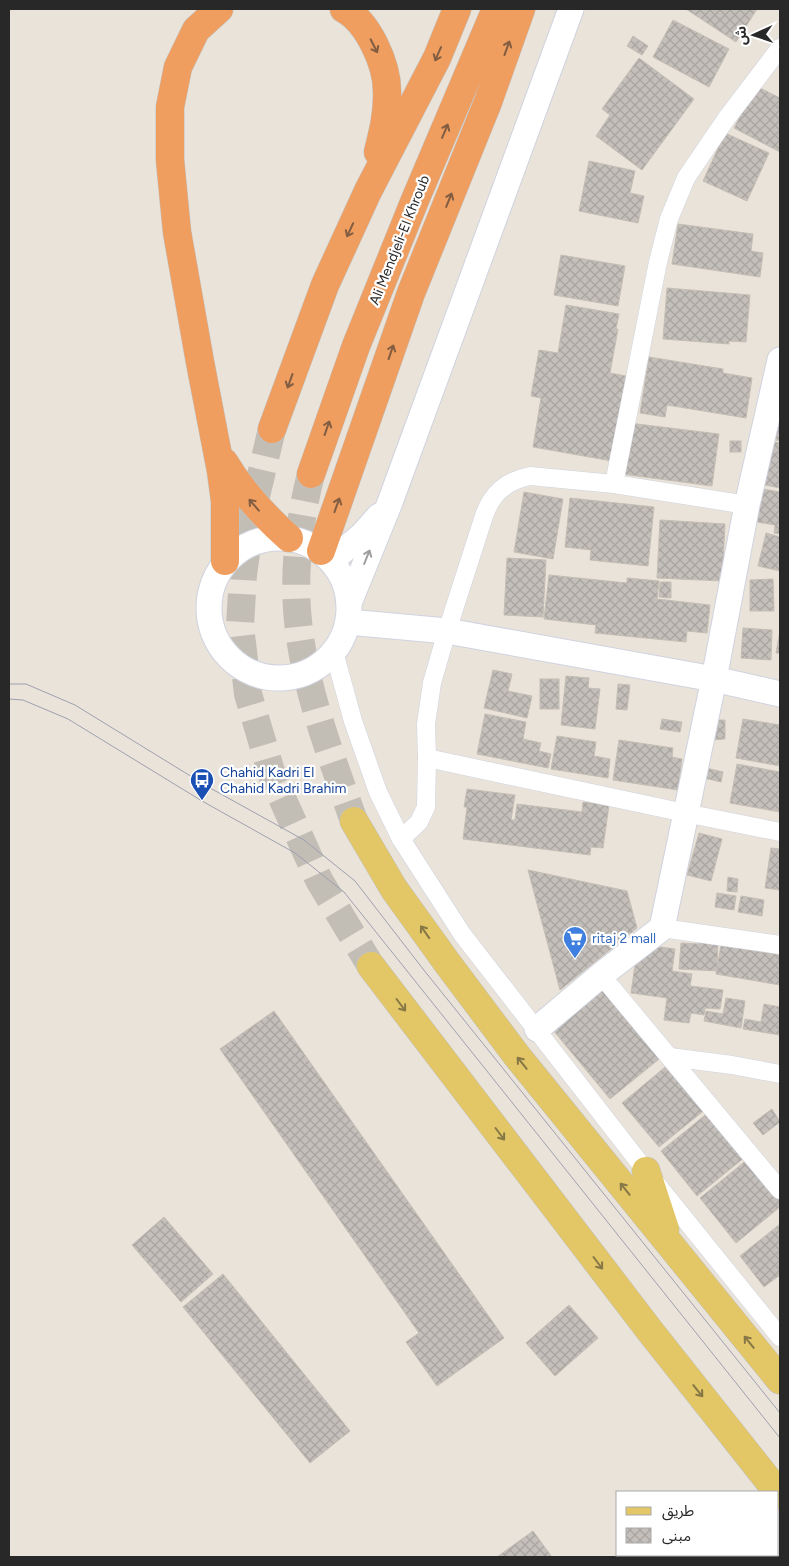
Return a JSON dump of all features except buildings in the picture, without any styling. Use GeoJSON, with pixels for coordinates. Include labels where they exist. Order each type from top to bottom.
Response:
{"type":"FeatureCollection","features":[{"type":"Feature","properties":{"kind":"highway"},"geometry":{"type":"LineString","coordinates":[[219,9],[196,30],[178,67],[170,107],[170,160],[177,232],[222,471],[225,501],[225,561]]}},
{"type":"Feature","properties":{"kind":"highway"},"geometry":{"type":"LineString","coordinates":[[344,9],[350,12],[367,32],[382,60],[388,90],[384,127],[368,192]]}},
{"type":"Feature","properties":{"kind":"highway"},"geometry":{"type":"LineString","coordinates":[[272,429],[325,284],[368,192],[437,58],[457,9]]}},
{"type":"Feature","properties":{"kind":"highway","name":"Ali Mendjeli-El Khroub"},"geometry":{"type":"LineString","coordinates":[[311,474],[360,337],[415,200],[496,9]]}},
{"type":"Feature","properties":{"kind":"highway"},"geometry":{"type":"LineString","coordinates":[[326,556],[412,293],[488,102],[521,9]]}},
{"type":"Feature","properties":{"kind":"highway"},"geometry":{"type":"LineString","coordinates":[[215,441],[227,466],[245,495],[258,510],[289,538]]}},
{"type":"Feature","properties":{"kind":"main road"},"geometry":{"type":"LineString","coordinates":[[354,821],[394,889],[517,1056],[780,1380]]}},
{"type":"Feature","properties":{"kind":"main road"},"geometry":{"type":"LineString","coordinates":[[372,966],[650,1331],[777,1491]]}},
{"type":"Feature","properties":{"kind":"main road"},"geometry":{"type":"LineString","coordinates":[[646,1171],[670,1244]]}},
{"type":"Feature","properties":{"kind":"street"},"geometry":{"type":"LineString","coordinates":[[348,612],[346,588],[340,573],[326,556],[306,542],[289,538],[266,538],[244,546],[225,561],[214,580],[208,601],[210,623],[218,644],[232,662],[251,673],[274,679],[296,677],[317,668],[334,652],[343,638],[348,612],[572,9]]}},
{"type":"Feature","properties":{"kind":"street"},"geometry":{"type":"LineString","coordinates":[[614,484],[658,262],[669,219],[686,178],[726,118],[780,48]]}},
{"type":"Feature","properties":{"kind":"street"},"geometry":{"type":"LineString","coordinates":[[537,1029],[601,975],[662,928],[714,679],[747,505],[776,404],[780,360]]}},
{"type":"Feature","properties":{"kind":"street"},"geometry":{"type":"LineString","coordinates":[[401,840],[419,822],[426,807],[426,724],[432,684],[447,631],[489,504],[496,493],[511,482],[530,476],[614,484],[747,505]]}},
{"type":"Feature","properties":{"kind":"street"},"geometry":{"type":"LineString","coordinates":[[326,556],[362,534],[389,505]]}},
{"type":"Feature","properties":{"kind":"street"},"geometry":{"type":"LineString","coordinates":[[348,612],[714,679],[780,694]]}},
{"type":"Feature","properties":{"kind":"street"},"geometry":{"type":"LineString","coordinates":[[334,652],[353,721],[378,792],[401,840],[462,934],[646,1171],[780,1337]]}},
{"type":"Feature","properties":{"kind":"street"},"geometry":{"type":"LineString","coordinates":[[427,758],[780,832]]}},
{"type":"Feature","properties":{"kind":"street"},"geometry":{"type":"LineString","coordinates":[[662,928],[780,945]]}},
{"type":"Feature","properties":{"kind":"street"},"geometry":{"type":"LineString","coordinates":[[601,975],[780,1190]]}},
{"type":"Feature","properties":{"kind":"street"},"geometry":{"type":"LineString","coordinates":[[670,1058],[732,1065],[780,1074]]}},
{"type":"Feature","properties":{"kind":"tunnel"},"geometry":{"type":"LineString","coordinates":[[272,429],[251,517],[243,575],[240,626],[248,694],[273,778],[319,880],[371,966]]}},
{"type":"Feature","properties":{"kind":"tunnel"},"geometry":{"type":"LineString","coordinates":[[311,474],[303,510],[298,547],[296,584],[301,647],[320,722],[354,821]]}},
{"type":"Feature","properties":{"kind":"tram line"},"geometry":{"type":"LineString","coordinates":[[9,684],[26,684],[75,705],[210,788],[304,840],[355,881],[423,969],[780,1413]]}},
{"type":"Feature","properties":{"kind":"tram line"},"geometry":{"type":"LineString","coordinates":[[9,699],[23,700],[68,719],[202,801],[295,853],[344,892],[780,1438]]}},
{"type":"Feature","properties":{"kind":"place","name":"Chahid Kadri El Chahid Kadri Brahim"},"geometry":{"type":"Point","coordinates":[202,801]}},
{"type":"Feature","properties":{"kind":"place","name":"ritaj 2 mall"},"geometry":{"type":"Point","coordinates":[575,959]}}]}
